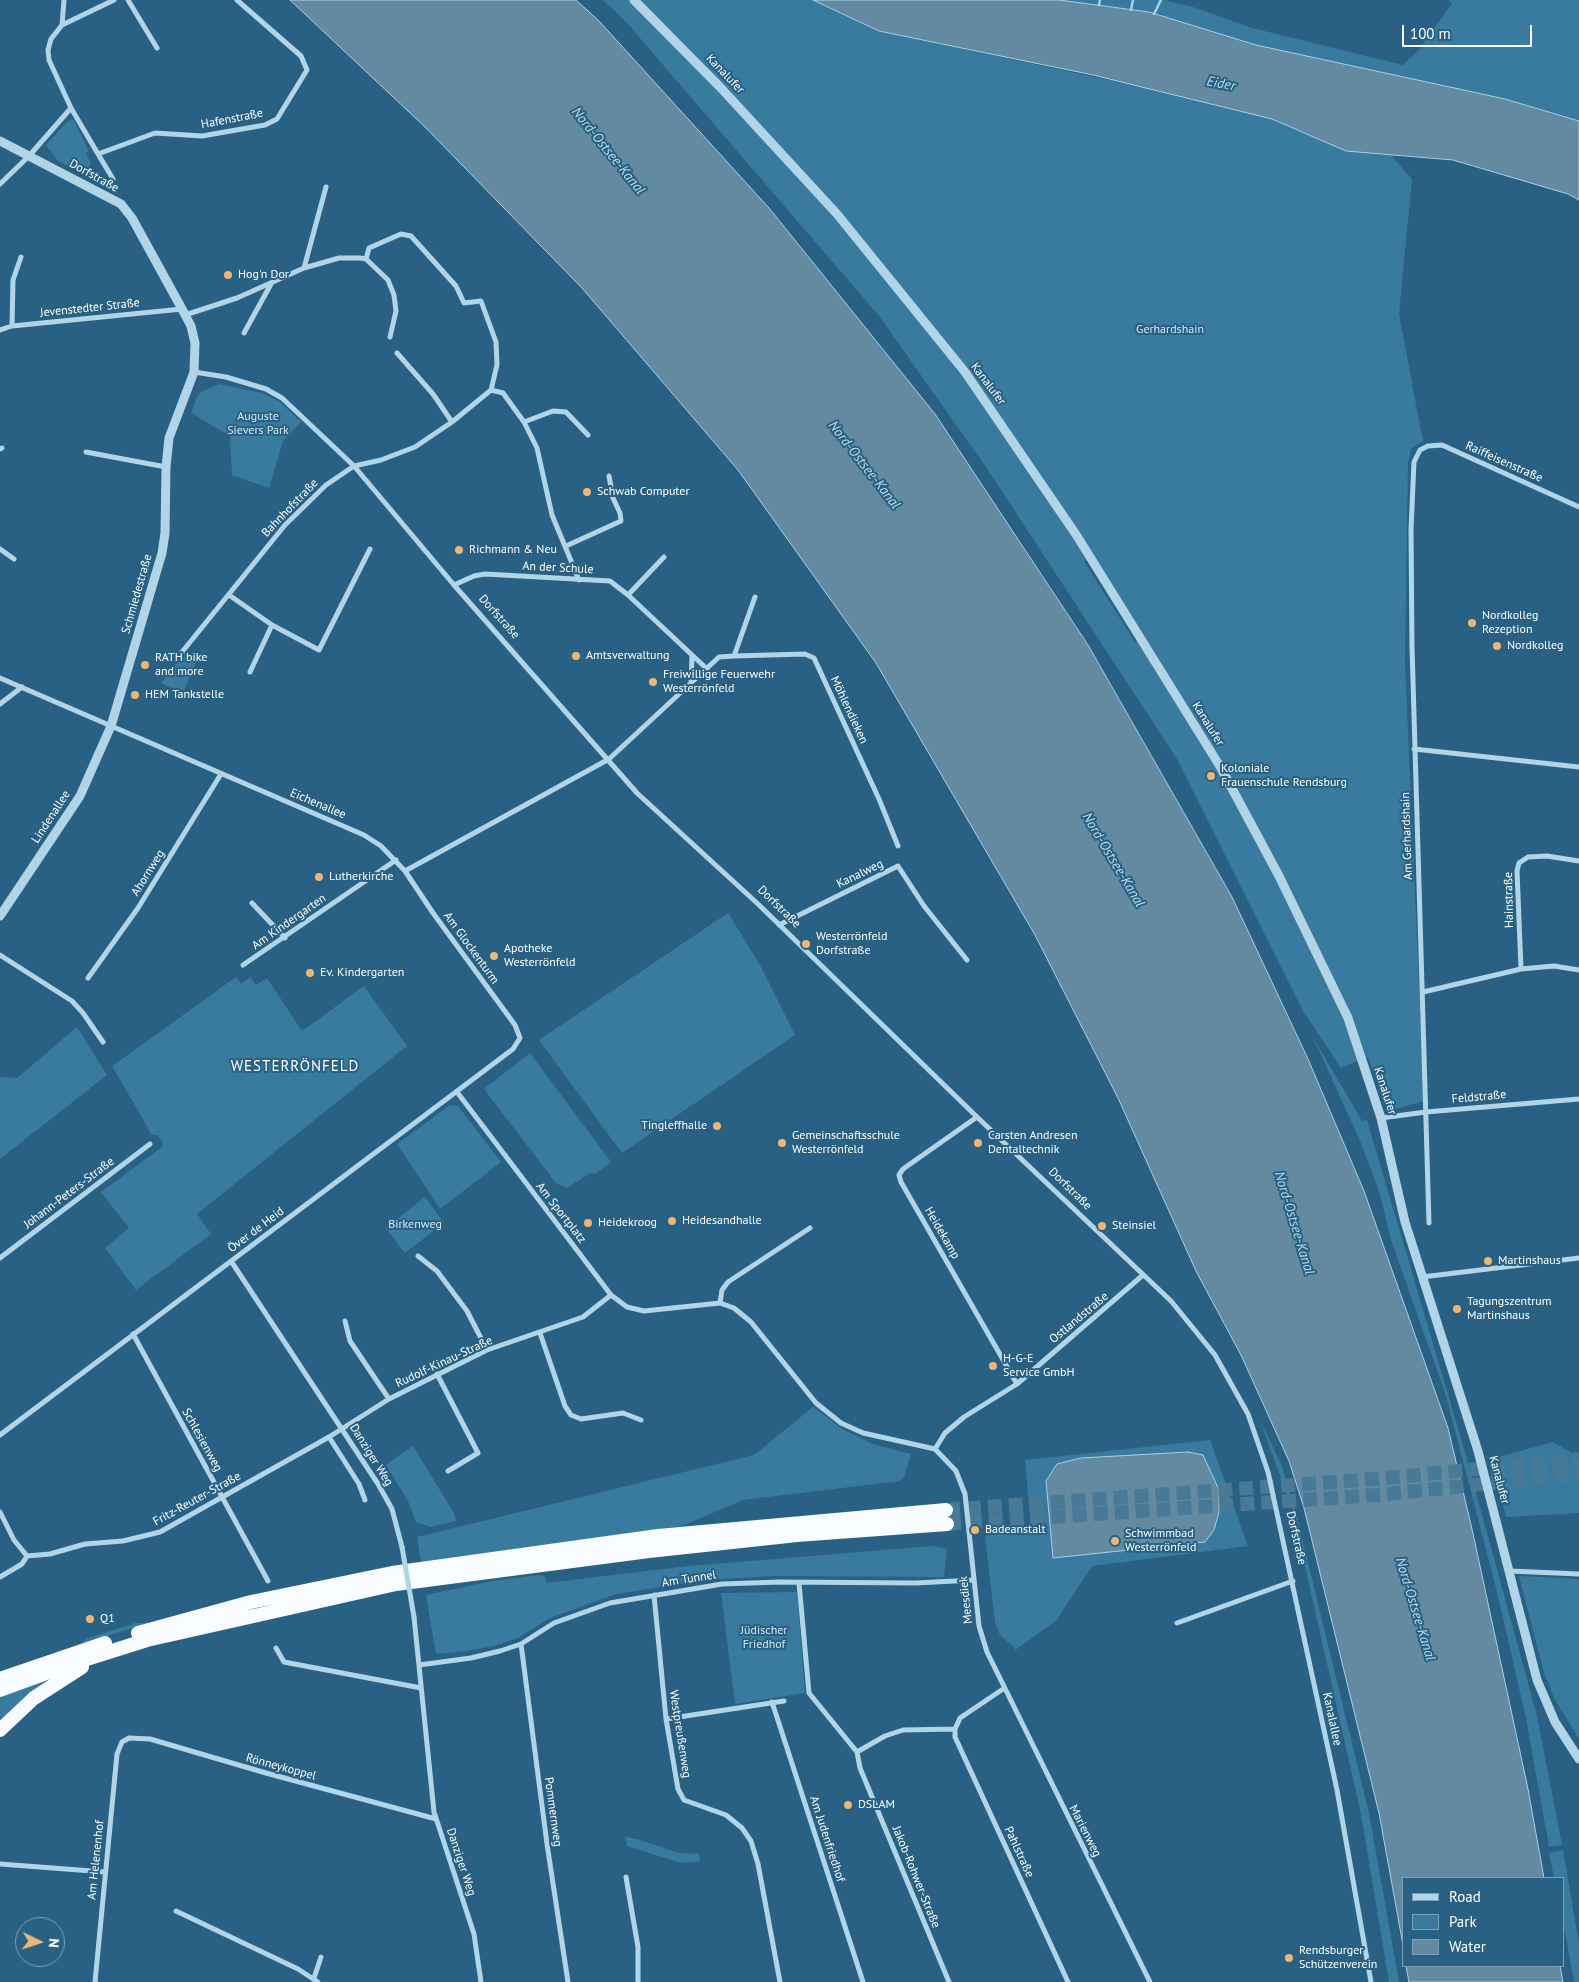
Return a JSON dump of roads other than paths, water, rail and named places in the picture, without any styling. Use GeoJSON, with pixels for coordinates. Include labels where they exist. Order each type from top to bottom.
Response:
{"type":"FeatureCollection","features":[{"type":"Feature","properties":{"kind":"highway"},"geometry":{"type":"LineString","coordinates":[[0,1679],[63,1656],[172,1623],[251,1602],[392,1573],[658,1536],[946,1517],[659,1550],[396,1584],[147,1640],[77,1662],[0,1690]]}},
{"type":"Feature","properties":{"kind":"highway"},"geometry":{"type":"LineString","coordinates":[[0,1730],[34,1698],[66,1676],[80,1668],[124,1653],[147,1640]]}},
{"type":"Feature","properties":{"kind":"street"},"geometry":{"type":"LineString","coordinates":[[62,25],[64,0]]}},
{"type":"Feature","properties":{"kind":"street"},"geometry":{"type":"LineString","coordinates":[[113,180],[71,108],[49,60],[48,50],[50,39],[62,25],[114,0]]}},
{"type":"Feature","properties":{"kind":"street"},"geometry":{"type":"LineString","coordinates":[[128,0],[157,48]]}},
{"type":"Feature","properties":{"kind":"street","name":"Hafenstraße"},"geometry":{"type":"LineString","coordinates":[[98,154],[155,133],[202,136],[265,125],[277,119],[307,70],[301,56],[237,0]]}},
{"type":"Feature","properties":{"kind":"street","name":"Kanalufer"},"geometry":{"type":"LineString","coordinates":[[634,0],[720,87],[837,214],[964,372],[1046,488],[1221,768],[1274,868],[1348,1018],[1381,1118],[1405,1222],[1478,1451],[1542,1693],[1555,1722],[1579,1759]]}},
{"type":"Feature","properties":{"kind":"street"},"geometry":{"type":"LineString","coordinates":[[0,184],[29,156],[71,108]]}},
{"type":"Feature","properties":{"kind":"street","name":"Dorfstraße"},"geometry":{"type":"LineString","coordinates":[[0,141],[121,204],[132,218],[184,312]]}},
{"type":"Feature","properties":{"kind":"street"},"geometry":{"type":"LineString","coordinates":[[304,268],[326,187]]}},
{"type":"Feature","properties":{"kind":"street"},"geometry":{"type":"LineString","coordinates":[[354,466],[381,460],[414,447],[452,422],[491,390],[497,365],[496,342],[481,301],[464,303],[456,286],[411,236],[401,234],[369,248],[366,259]]}},
{"type":"Feature","properties":{"kind":"street"},"geometry":{"type":"LineString","coordinates":[[12,326],[13,280],[21,257]]}},
{"type":"Feature","properties":{"kind":"street"},"geometry":{"type":"LineString","coordinates":[[184,312],[271,284],[304,268],[340,258],[366,259],[388,280],[394,295],[396,311],[390,337]]}},
{"type":"Feature","properties":{"kind":"street"},"geometry":{"type":"LineString","coordinates":[[244,333],[271,284]]}},
{"type":"Feature","properties":{"kind":"street","name":"Jevenstedter Straße"},"geometry":{"type":"LineString","coordinates":[[0,330],[12,326],[184,312]]}},
{"type":"Feature","properties":{"kind":"street","name":"Schmiedestraße"},"geometry":{"type":"LineString","coordinates":[[111,726],[162,553],[165,533],[166,466],[169,438],[194,372],[195,343],[184,312]]}},
{"type":"Feature","properties":{"kind":"street"},"geometry":{"type":"LineString","coordinates":[[397,353],[433,394],[452,422]]}},
{"type":"Feature","properties":{"kind":"street","name":"Dorfstraße"},"geometry":{"type":"LineString","coordinates":[[194,372],[226,377],[266,389],[282,398],[354,466],[454,585],[637,793],[779,925],[1179,1309],[1215,1355],[1248,1414],[1268,1472],[1293,1581]]}},
{"type":"Feature","properties":{"kind":"street"},"geometry":{"type":"LineString","coordinates":[[491,390],[503,393],[524,422],[537,448],[552,515],[579,580]]}},
{"type":"Feature","properties":{"kind":"street"},"geometry":{"type":"LineString","coordinates":[[524,422],[554,411],[566,412],[588,435]]}},
{"type":"Feature","properties":{"kind":"street","name":"Raiffeisenstraße"},"geometry":{"type":"LineString","coordinates":[[1420,450],[1428,446],[1442,445],[1579,507]]}},
{"type":"Feature","properties":{"kind":"street","name":"Am Gerhardshain"},"geometry":{"type":"LineString","coordinates":[[1420,450],[1414,462],[1411,529],[1414,749],[1429,1223]]}},
{"type":"Feature","properties":{"kind":"street"},"geometry":{"type":"LineString","coordinates":[[86,452],[166,466]]}},
{"type":"Feature","properties":{"kind":"street","name":"Bahnhofstraße"},"geometry":{"type":"LineString","coordinates":[[182,652],[285,525],[326,485],[354,466]]}},
{"type":"Feature","properties":{"kind":"street"},"geometry":{"type":"LineString","coordinates":[[566,546],[621,521],[613,498],[609,476]]}},
{"type":"Feature","properties":{"kind":"street"},"geometry":{"type":"LineString","coordinates":[[0,549],[14,559]]}},
{"type":"Feature","properties":{"kind":"street"},"geometry":{"type":"LineString","coordinates":[[229,595],[272,625],[319,650],[370,549]]}},
{"type":"Feature","properties":{"kind":"street"},"geometry":{"type":"LineString","coordinates":[[628,595],[664,557]]}},
{"type":"Feature","properties":{"kind":"street","name":"An der Schule"},"geometry":{"type":"LineString","coordinates":[[454,585],[485,574],[610,581],[628,595],[706,669]]}},
{"type":"Feature","properties":{"kind":"street"},"geometry":{"type":"LineString","coordinates":[[734,656],[755,597]]}},
{"type":"Feature","properties":{"kind":"street"},"geometry":{"type":"LineString","coordinates":[[250,672],[272,625]]}},
{"type":"Feature","properties":{"kind":"street","name":"Möhlendieken"},"geometry":{"type":"LineString","coordinates":[[609,759],[719,657],[805,654],[814,658],[879,799],[898,846]]}},
{"type":"Feature","properties":{"kind":"street"},"geometry":{"type":"LineString","coordinates":[[691,683],[692,656]]}},
{"type":"Feature","properties":{"kind":"street","name":"Eichenallee"},"geometry":{"type":"LineString","coordinates":[[0,678],[364,835],[381,846],[406,871]]}},
{"type":"Feature","properties":{"kind":"street"},"geometry":{"type":"LineString","coordinates":[[0,704],[22,687]]}},
{"type":"Feature","properties":{"kind":"street","name":"Lindenallee"},"geometry":{"type":"LineString","coordinates":[[0,916],[80,796],[111,726]]}},
{"type":"Feature","properties":{"kind":"street"},"geometry":{"type":"LineString","coordinates":[[1414,749],[1579,768]]}},
{"type":"Feature","properties":{"kind":"street"},"geometry":{"type":"LineString","coordinates":[[406,871],[609,759]]}},
{"type":"Feature","properties":{"kind":"street","name":"Ahornweg"},"geometry":{"type":"LineString","coordinates":[[88,978],[138,908],[221,774]]}},
{"type":"Feature","properties":{"kind":"street","name":"Hainstraße"},"geometry":{"type":"LineString","coordinates":[[1521,969],[1517,871],[1519,863],[1528,857],[1547,856],[1579,861]]}},
{"type":"Feature","properties":{"kind":"street","name":"Am Kindergarten"},"geometry":{"type":"LineString","coordinates":[[243,965],[286,938],[396,860]]}},
{"type":"Feature","properties":{"kind":"street","name":"Kanalweg"},"geometry":{"type":"LineString","coordinates":[[779,925],[898,866],[924,906],[967,960]]}},
{"type":"Feature","properties":{"kind":"street","name":"Am Glockenturm"},"geometry":{"type":"LineString","coordinates":[[406,871],[450,938],[515,1025],[520,1038]]}},
{"type":"Feature","properties":{"kind":"street"},"geometry":{"type":"LineString","coordinates":[[252,903],[286,938]]}},
{"type":"Feature","properties":{"kind":"street"},"geometry":{"type":"LineString","coordinates":[[0,955],[72,1001],[83,1013],[103,1042]]}},
{"type":"Feature","properties":{"kind":"street"},"geometry":{"type":"LineString","coordinates":[[1422,992],[1521,969],[1554,966],[1579,970]]}},
{"type":"Feature","properties":{"kind":"street","name":"Över de Heid"},"geometry":{"type":"LineString","coordinates":[[0,1435],[132,1334],[457,1092],[513,1049],[520,1038]]}},
{"type":"Feature","properties":{"kind":"street","name":"Am Sportplatz"},"geometry":{"type":"LineString","coordinates":[[457,1092],[611,1295],[626,1307],[644,1311],[720,1303]]}},
{"type":"Feature","properties":{"kind":"street","name":"Feldstraße"},"geometry":{"type":"LineString","coordinates":[[1381,1118],[1426,1112],[1579,1100]]}},
{"type":"Feature","properties":{"kind":"street","name":"Heidekamp"},"geometry":{"type":"LineString","coordinates":[[977,1117],[903,1169],[899,1175],[901,1182],[1017,1384]]}},
{"type":"Feature","properties":{"kind":"street","name":"Johann-Peters-Straße"},"geometry":{"type":"LineString","coordinates":[[0,1258],[150,1144]]}},
{"type":"Feature","properties":{"kind":"street"},"geometry":{"type":"LineString","coordinates":[[810,1228],[728,1282],[722,1290],[720,1303],[734,1308],[751,1322],[816,1403],[841,1423],[863,1433],[935,1449]]}},
{"type":"Feature","properties":{"kind":"street"},"geometry":{"type":"LineString","coordinates":[[418,1256],[437,1271],[467,1311],[487,1350]]}},
{"type":"Feature","properties":{"kind":"street"},"geometry":{"type":"LineString","coordinates":[[1422,1277],[1579,1258]]}},
{"type":"Feature","properties":{"kind":"street","name":"Danziger Weg"},"geometry":{"type":"LineString","coordinates":[[231,1261],[342,1429],[392,1509],[402,1547],[414,1617],[436,1819],[474,1934],[481,1982]]}},
{"type":"Feature","properties":{"kind":"street","name":"Ostlandstraße"},"geometry":{"type":"LineString","coordinates":[[935,1449],[945,1433],[964,1417],[1017,1384],[1143,1276]]}},
{"type":"Feature","properties":{"kind":"street","name":"Rudolf-Kinau-Straße"},"geometry":{"type":"LineString","coordinates":[[342,1429],[389,1399],[436,1374],[487,1350],[540,1333],[583,1316],[611,1295]]}},
{"type":"Feature","properties":{"kind":"street"},"geometry":{"type":"LineString","coordinates":[[345,1321],[350,1341],[389,1399]]}},
{"type":"Feature","properties":{"kind":"street"},"geometry":{"type":"LineString","coordinates":[[540,1333],[564,1406],[571,1415],[581,1418],[623,1413],[641,1420]]}},
{"type":"Feature","properties":{"kind":"street","name":"Schlesienweg"},"geometry":{"type":"LineString","coordinates":[[132,1334],[268,1581]]}},
{"type":"Feature","properties":{"kind":"street"},"geometry":{"type":"LineString","coordinates":[[436,1374],[478,1453],[448,1471]]}},
{"type":"Feature","properties":{"kind":"street","name":"Fritz-Reuter-Straße"},"geometry":{"type":"LineString","coordinates":[[27,1556],[50,1554],[85,1544],[141,1538],[160,1532],[342,1429]]}},
{"type":"Feature","properties":{"kind":"street"},"geometry":{"type":"LineString","coordinates":[[329,1437],[358,1484],[365,1500]]}},
{"type":"Feature","properties":{"kind":"street","name":"Meesdiek"},"geometry":{"type":"LineString","coordinates":[[935,1449],[956,1471],[965,1494],[978,1626],[1003,1690]]}},
{"type":"Feature","properties":{"kind":"street"},"geometry":{"type":"LineString","coordinates":[[0,1512],[14,1540],[27,1556],[22,1564],[0,1577]]}},
{"type":"Feature","properties":{"kind":"street"},"geometry":{"type":"LineString","coordinates":[[1510,1571],[1579,1574]]}},
{"type":"Feature","properties":{"kind":"street","name":"Am Tunnel"},"geometry":{"type":"LineString","coordinates":[[419,1664],[471,1658],[521,1644],[554,1623],[610,1604],[722,1584],[799,1582],[916,1583],[974,1580]]}},
{"type":"Feature","properties":{"kind":"street"},"geometry":{"type":"LineString","coordinates":[[1177,1623],[1293,1581]]}},
{"type":"Feature","properties":{"kind":"street","name":"Kanalallee"},"geometry":{"type":"LineString","coordinates":[[1293,1581],[1337,1790],[1371,1982]]}},
{"type":"Feature","properties":{"kind":"street","name":"Jakob-Rohwer-Straße"},"geometry":{"type":"LineString","coordinates":[[799,1582],[809,1693],[857,1752],[860,1768],[949,1982]]}},
{"type":"Feature","properties":{"kind":"street","name":"Westpreußenweg"},"geometry":{"type":"LineString","coordinates":[[654,1595],[666,1719],[678,1789],[684,1800],[726,1815],[742,1828],[751,1841],[758,1864],[780,1982]]}},
{"type":"Feature","properties":{"kind":"street","name":"Pommernweg"},"geometry":{"type":"LineString","coordinates":[[521,1644],[547,1844],[568,1982]]}},
{"type":"Feature","properties":{"kind":"street"},"geometry":{"type":"LineString","coordinates":[[276,1648],[284,1662],[421,1688]]}},
{"type":"Feature","properties":{"kind":"street"},"geometry":{"type":"LineString","coordinates":[[857,1752],[885,1736],[903,1730],[955,1729],[960,1718],[1003,1690]]}},
{"type":"Feature","properties":{"kind":"street","name":"Marienweg"},"geometry":{"type":"LineString","coordinates":[[1003,1690],[1150,1982]]}},
{"type":"Feature","properties":{"kind":"street"},"geometry":{"type":"LineString","coordinates":[[666,1719],[784,1701]]}},
{"type":"Feature","properties":{"kind":"street","name":"Am Judenfriedhof"},"geometry":{"type":"LineString","coordinates":[[772,1702],[863,1982]]}},
{"type":"Feature","properties":{"kind":"street","name":"Pahlstraße"},"geometry":{"type":"LineString","coordinates":[[955,1729],[955,1738],[1068,1982]]}},
{"type":"Feature","properties":{"kind":"street","name":"Rönneykoppel"},"geometry":{"type":"LineString","coordinates":[[122,1742],[135,1737],[150,1739],[436,1819]]}},
{"type":"Feature","properties":{"kind":"street","name":"Am Helenenhof"},"geometry":{"type":"LineString","coordinates":[[95,1982],[117,1754],[122,1742]]}},
{"type":"Feature","properties":{"kind":"street"},"geometry":{"type":"LineString","coordinates":[[0,1864],[105,1872]]}},
{"type":"Feature","properties":{"kind":"street"},"geometry":{"type":"LineString","coordinates":[[626,1877],[638,1947],[638,1982]]}},
{"type":"Feature","properties":{"kind":"street"},"geometry":{"type":"LineString","coordinates":[[176,1912],[316,1980],[321,1957]]}},
{"type":"Feature","properties":{"kind":"water","name":"Nord-Ostsee-Kanal"},"geometry":{"type":"Polygon","coordinates":[[[290,0],[576,0],[599,21],[769,208],[935,414],[1088,645],[1232,897],[1308,1059],[1364,1191],[1448,1428],[1472,1529],[1528,1789],[1544,1877],[1402,1877],[1402,1940],[1379,1813],[1304,1508],[1289,1461],[1241,1355],[1196,1271],[1118,1098],[1035,935],[876,663],[738,470],[582,288],[425,127],[290,0]]]}},
{"type":"Feature","properties":{"kind":"water","name":"Eider"},"geometry":{"type":"Polygon","coordinates":[[[813,0],[1059,0],[1149,12],[1256,45],[1505,99],[1579,121],[1579,200],[1568,194],[1453,160],[1346,151],[1272,119],[1093,75],[879,31],[813,0]]]}},
{"type":"Feature","properties":{"kind":"water"},"geometry":{"type":"Polygon","coordinates":[[[1188,1452],[1203,1455],[1219,1490],[1219,1512],[1214,1530],[1205,1542],[1053,1558],[1046,1481],[1057,1464],[1081,1458],[1188,1452]]]}},
{"type":"Feature","properties":{"kind":"water"},"geometry":{"type":"Polygon","coordinates":[[[1406,1967],[1560,1967],[1563,1982],[1409,1982],[1406,1967]]]}},
{"type":"Feature","properties":{"kind":"waterway"},"geometry":{"type":"LineString","coordinates":[[1099,5],[1100,0]]}},
{"type":"Feature","properties":{"kind":"waterway"},"geometry":{"type":"LineString","coordinates":[[1131,10],[1133,0]]}},
{"type":"Feature","properties":{"kind":"waterway"},"geometry":{"type":"LineString","coordinates":[[1154,14],[1161,0]]}},
{"type":"Feature","properties":{"kind":"tunnel"},"geometry":{"type":"LineString","coordinates":[[946,1510],[1376,1479],[1579,1459]]}},
{"type":"Feature","properties":{"kind":"tunnel"},"geometry":{"type":"LineString","coordinates":[[947,1524],[1378,1495],[1579,1474]]}},
{"type":"Feature","properties":{"kind":"place","name":"Hog'n Dor"},"geometry":{"type":"Point","coordinates":[228,275]}},
{"type":"Feature","properties":{"kind":"place","name":"Schwab Computer"},"geometry":{"type":"Point","coordinates":[587,492]}},
{"type":"Feature","properties":{"kind":"place","name":"Richmann & Neu"},"geometry":{"type":"Point","coordinates":[459,550]}},
{"type":"Feature","properties":{"kind":"place","name":"Nordkolleg Rezeption"},"geometry":{"type":"Point","coordinates":[1472,623]}},
{"type":"Feature","properties":{"kind":"place","name":"Nordkolleg"},"geometry":{"type":"Point","coordinates":[1497,646]}},
{"type":"Feature","properties":{"kind":"place","name":"Amtsverwaltung"},"geometry":{"type":"Point","coordinates":[576,656]}},
{"type":"Feature","properties":{"kind":"place","name":"RATH bike and more"},"geometry":{"type":"Point","coordinates":[145,665]}},
{"type":"Feature","properties":{"kind":"place","name":"Freiwillige Feuerwehr Westerrönfeld"},"geometry":{"type":"Point","coordinates":[653,682]}},
{"type":"Feature","properties":{"kind":"place","name":"HEM Tankstelle"},"geometry":{"type":"Point","coordinates":[135,695]}},
{"type":"Feature","properties":{"kind":"place","name":"Koloniale Frauenschule Rendsburg"},"geometry":{"type":"Point","coordinates":[1211,776]}},
{"type":"Feature","properties":{"kind":"place","name":"Lutherkirche"},"geometry":{"type":"Point","coordinates":[319,877]}},
{"type":"Feature","properties":{"kind":"place","name":"Westerrönfeld Dorfstraße"},"geometry":{"type":"Point","coordinates":[806,944]}},
{"type":"Feature","properties":{"kind":"place","name":"Apotheke Westerrönfeld"},"geometry":{"type":"Point","coordinates":[494,956]}},
{"type":"Feature","properties":{"kind":"place","name":"Ev. Kindergarten"},"geometry":{"type":"Point","coordinates":[310,973]}},
{"type":"Feature","properties":{"kind":"place","name":"Tingleffhalle"},"geometry":{"type":"Point","coordinates":[717,1126]}},
{"type":"Feature","properties":{"kind":"place","name":"Gemeinschaftsschule Westerrönfeld"},"geometry":{"type":"Point","coordinates":[782,1143]}},
{"type":"Feature","properties":{"kind":"place","name":"Carsten Andresen Dentaltechnik"},"geometry":{"type":"Point","coordinates":[978,1143]}},
{"type":"Feature","properties":{"kind":"place","name":"Heidesandhalle"},"geometry":{"type":"Point","coordinates":[672,1221]}},
{"type":"Feature","properties":{"kind":"place","name":"Heidekroog"},"geometry":{"type":"Point","coordinates":[588,1223]}},
{"type":"Feature","properties":{"kind":"place","name":"Steinsiel"},"geometry":{"type":"Point","coordinates":[1102,1226]}},
{"type":"Feature","properties":{"kind":"place","name":"Martinshaus"},"geometry":{"type":"Point","coordinates":[1488,1261]}},
{"type":"Feature","properties":{"kind":"place","name":"Tagungszentrum Martinshaus"},"geometry":{"type":"Point","coordinates":[1457,1309]}},
{"type":"Feature","properties":{"kind":"place","name":"H-G-E Service GmbH"},"geometry":{"type":"Point","coordinates":[993,1366]}},
{"type":"Feature","properties":{"kind":"place","name":"Badeanstalt"},"geometry":{"type":"Point","coordinates":[975,1530]}},
{"type":"Feature","properties":{"kind":"place","name":"Schwimmbad Westerrönfeld"},"geometry":{"type":"Point","coordinates":[1115,1541]}},
{"type":"Feature","properties":{"kind":"place","name":"Q1"},"geometry":{"type":"Point","coordinates":[90,1619]}},
{"type":"Feature","properties":{"kind":"place","name":"DSLAM"},"geometry":{"type":"Point","coordinates":[848,1805]}},
{"type":"Feature","properties":{"kind":"place","name":"Rendsburger Schützenverein"},"geometry":{"type":"Point","coordinates":[1289,1958]}},
{"type":"Feature","properties":{"kind":"district","name":"WESTERRÖNFELD"},"geometry":{"type":"Point","coordinates":[295,1067]}},
{"type":"Feature","properties":{"kind":"park label","name":"Gerhardshain"},"geometry":{"type":"Point","coordinates":[1170,330]}},
{"type":"Feature","properties":{"kind":"park label","name":"Auguste Sievers Park"},"geometry":{"type":"Point","coordinates":[258,424]}},
{"type":"Feature","properties":{"kind":"park label","name":"Birkenweg"},"geometry":{"type":"Point","coordinates":[415,1225]}},
{"type":"Feature","properties":{"kind":"park label","name":"Jüdischer Friedhof"},"geometry":{"type":"Point","coordinates":[764,1638]}}]}
